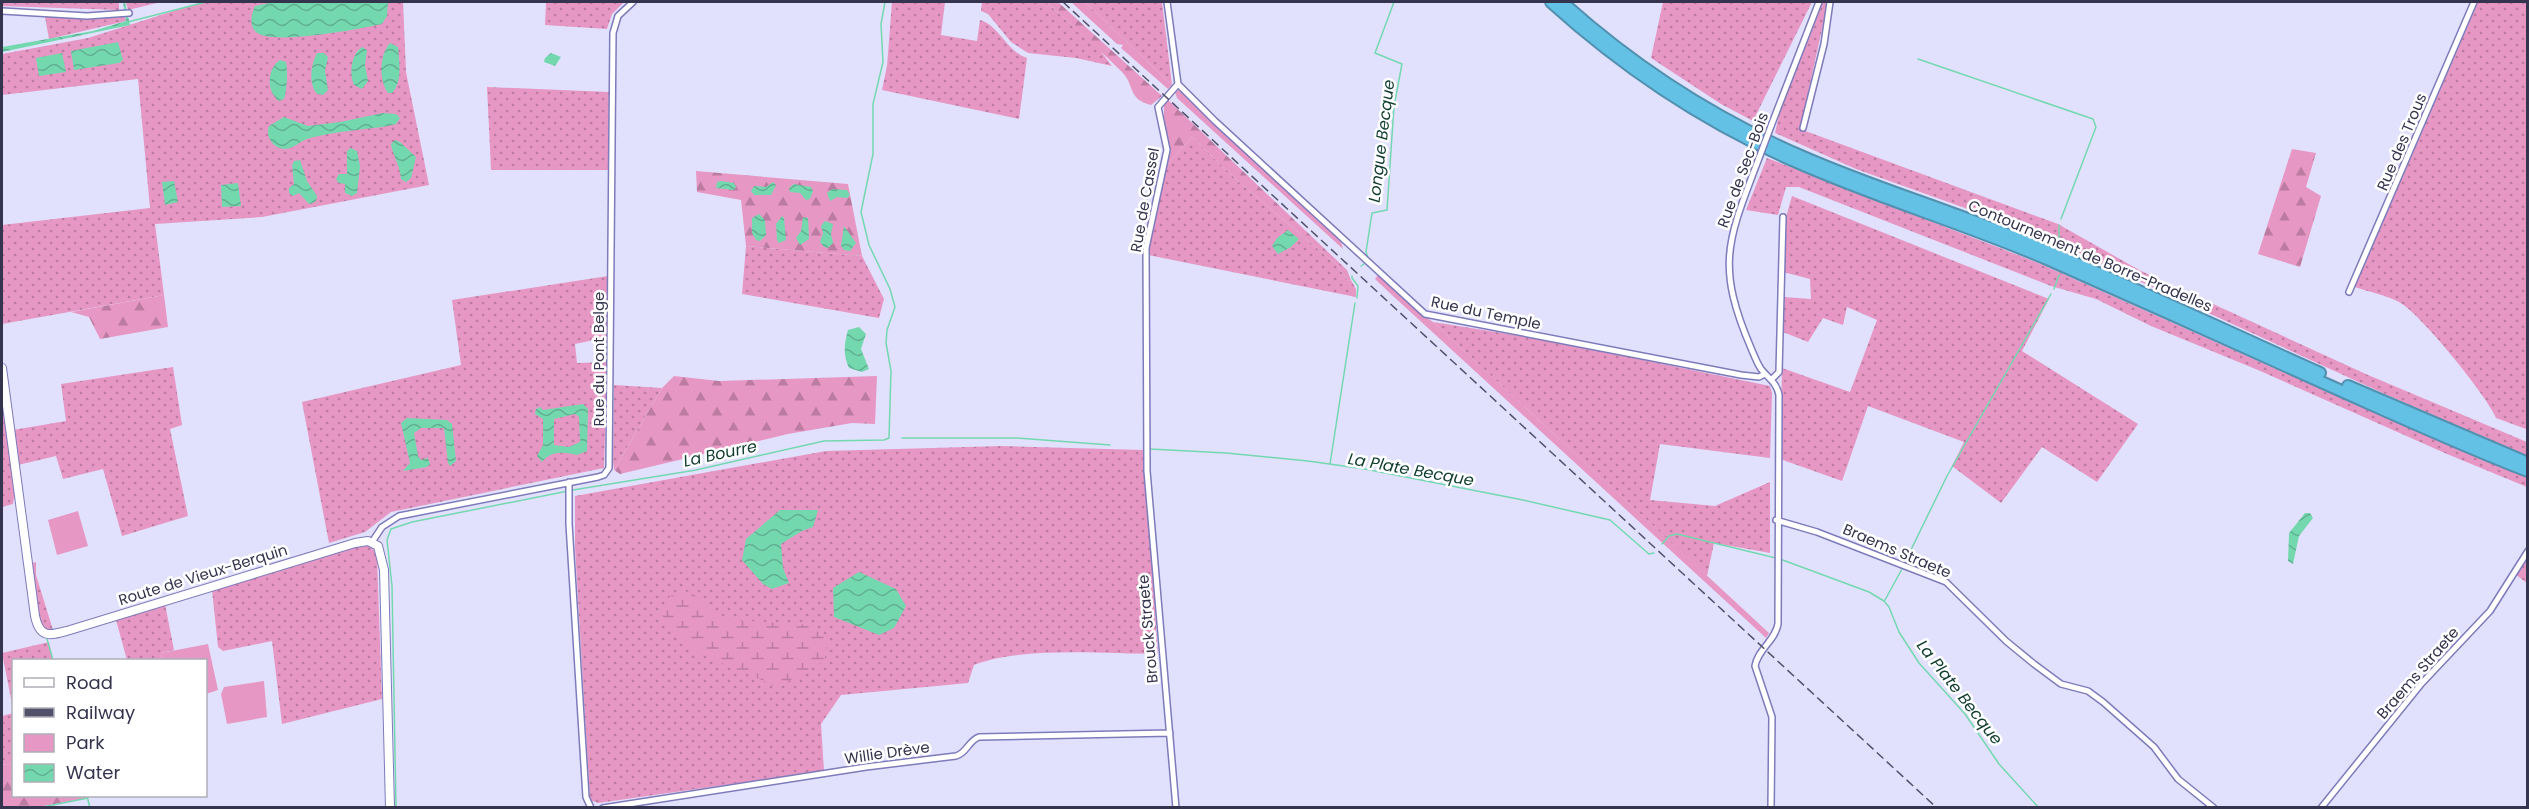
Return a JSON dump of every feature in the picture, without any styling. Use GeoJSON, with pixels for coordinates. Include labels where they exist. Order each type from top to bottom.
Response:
{"type":"FeatureCollection","features":[{"type":"Feature","properties":{"kind":"highway"},"geometry":{"type":"LineString","coordinates":[[1551,2],[1646,79],[1706,117],[1758,145],[1823,173],[2020,248],[2528,471]]}},
{"type":"Feature","properties":{"kind":"highway","name":"Contournement de Borre-Pradelles"},"geometry":{"type":"LineString","coordinates":[[1562,2],[1604,38],[1660,80],[1755,135],[1838,171],[2035,246],[2528,463]]}},
{"type":"Feature","properties":{"kind":"street","name":"Rue du Pont Belge"},"geometry":{"type":"LineString","coordinates":[[372,542],[382,527],[399,516],[569,484],[602,476],[608,470],[610,462],[613,33],[618,16],[633,2]]}},
{"type":"Feature","properties":{"kind":"street"},"geometry":{"type":"LineString","coordinates":[[1167,2],[1178,84]]}},
{"type":"Feature","properties":{"kind":"street","name":"Rue de Sec-Bois"},"geometry":{"type":"LineString","coordinates":[[1771,807],[1772,717],[1755,666],[1757,658],[1772,641],[1777,630],[1776,520],[1779,396],[1771,380],[1756,360],[1737,315],[1730,289],[1728,267],[1733,229],[1819,2]]}},
{"type":"Feature","properties":{"kind":"street"},"geometry":{"type":"LineString","coordinates":[[1803,128],[1822,52],[1830,2]]}},
{"type":"Feature","properties":{"kind":"street","name":"Rue des Trous"},"geometry":{"type":"LineString","coordinates":[[2349,292],[2474,2]]}},
{"type":"Feature","properties":{"kind":"street"},"geometry":{"type":"LineString","coordinates":[[2,11],[87,16],[126,14]]}},
{"type":"Feature","properties":{"kind":"street","name":"Rue du Temple"},"geometry":{"type":"LineString","coordinates":[[1178,84],[1210,117],[1425,314],[1741,375],[1759,377],[1766,374]]}},
{"type":"Feature","properties":{"kind":"street","name":"Rue de Cassel"},"geometry":{"type":"LineString","coordinates":[[1147,448],[1146,248],[1167,150],[1157,109],[1163,99],[1178,84]]}},
{"type":"Feature","properties":{"kind":"street"},"geometry":{"type":"LineString","coordinates":[[1771,380],[1779,372],[1783,217]]}},
{"type":"Feature","properties":{"kind":"street","name":"Route de Vieux-Berquin"},"geometry":{"type":"LineString","coordinates":[[2,368],[35,616],[38,628],[46,634],[70,630],[355,543],[372,542]]}},
{"type":"Feature","properties":{"kind":"street","name":"Brouck Straete"},"geometry":{"type":"LineString","coordinates":[[1147,448],[1176,807]]}},
{"type":"Feature","properties":{"kind":"street"},"geometry":{"type":"LineString","coordinates":[[569,484],[587,800],[591,807]]}},
{"type":"Feature","properties":{"kind":"street","name":"Braems Straete"},"geometry":{"type":"LineString","coordinates":[[1776,520],[1817,532],[1946,582],[2006,641],[2061,684],[2088,691],[2106,704],[2154,747],[2178,779],[2214,807]]}},
{"type":"Feature","properties":{"kind":"street"},"geometry":{"type":"LineString","coordinates":[[372,542],[380,550],[384,566],[390,807]]}},
{"type":"Feature","properties":{"kind":"street","name":"Braems Straete"},"geometry":{"type":"LineString","coordinates":[[2321,807],[2422,683],[2490,611],[2528,551]]}},
{"type":"Feature","properties":{"kind":"street","name":"Willie Drève"},"geometry":{"type":"LineString","coordinates":[[603,807],[866,767],[956,756],[963,753],[974,739],[981,737],[1170,733]]}},
{"type":"Feature","properties":{"kind":"green space"},"geometry":{"type":"Polygon","coordinates":[[[2,2],[119,2],[119,10],[2,6],[2,2]]]}},
{"type":"Feature","properties":{"kind":"green space"},"geometry":{"type":"Polygon","coordinates":[[[126,2],[161,2],[128,10],[126,2]]]}},
{"type":"Feature","properties":{"kind":"green space"},"geometry":{"type":"Polygon","coordinates":[[[202,2],[403,2],[406,72],[429,185],[262,217],[155,224],[164,295],[2,324],[2,225],[150,208],[138,79],[2,95],[2,54],[88,38],[202,2]]]}},
{"type":"Feature","properties":{"kind":"green space"},"geometry":{"type":"Polygon","coordinates":[[[546,2],[624,2],[612,14],[607,29],[545,25],[546,2]]]}},
{"type":"Feature","properties":{"kind":"green space"},"geometry":{"type":"Polygon","coordinates":[[[892,2],[945,2],[941,35],[977,41],[980,20],[993,27],[1014,50],[1027,58],[1019,119],[882,90],[887,66],[892,2]]]}},
{"type":"Feature","properties":{"kind":"green space"},"geometry":{"type":"Polygon","coordinates":[[[982,2],[1046,2],[1099,49],[1112,66],[1076,58],[1028,53],[1011,42],[988,14],[981,11],[982,2]]]}},
{"type":"Feature","properties":{"kind":"green space"},"geometry":{"type":"Polygon","coordinates":[[[1046,2],[1058,2],[1162,96],[1151,105],[1138,99],[1122,72],[1046,2]]]}},
{"type":"Feature","properties":{"kind":"green space"},"geometry":{"type":"Polygon","coordinates":[[[1071,2],[1085,2],[1172,85],[1168,89],[1121,48],[1123,45],[1117,44],[1071,2]]]}},
{"type":"Feature","properties":{"kind":"green space"},"geometry":{"type":"Polygon","coordinates":[[[1085,2],[1162,2],[1172,85],[1085,2]]]}},
{"type":"Feature","properties":{"kind":"green space"},"geometry":{"type":"Polygon","coordinates":[[[1663,2],[1812,2],[1753,121],[1721,104],[1651,58],[1663,2]]]}},
{"type":"Feature","properties":{"kind":"green space"},"geometry":{"type":"Polygon","coordinates":[[[1823,2],[1828,2],[1800,129],[2058,224],[2141,271],[2368,375],[2527,442],[2527,456],[2387,395],[2032,232],[1856,169],[1775,133],[1779,115],[1823,2]]]}},
{"type":"Feature","properties":{"kind":"green space"},"geometry":{"type":"Polygon","coordinates":[[[2478,2],[2527,2],[2526,429],[2496,418],[2480,392],[2452,356],[2409,309],[2383,295],[2355,287],[2478,2]]]}},
{"type":"Feature","properties":{"kind":"green space"},"geometry":{"type":"Polygon","coordinates":[[[124,15],[126,21],[49,39],[45,17],[124,15]]]}},
{"type":"Feature","properties":{"kind":"green space"},"geometry":{"type":"Polygon","coordinates":[[[487,87],[609,92],[608,170],[491,170],[487,87]]]}},
{"type":"Feature","properties":{"kind":"green space"},"geometry":{"type":"Polygon","coordinates":[[[1179,90],[1341,241],[1343,249],[1177,98],[1175,92],[1179,90]]]}},
{"type":"Feature","properties":{"kind":"green space"},"geometry":{"type":"Polygon","coordinates":[[[1168,100],[1347,270],[1351,280],[1348,281],[1337,265],[1239,182],[1192,137],[1167,165],[1170,147],[1164,118],[1164,103],[1168,100]]]}},
{"type":"Feature","properties":{"kind":"green space"},"geometry":{"type":"Polygon","coordinates":[[[1192,137],[1239,182],[1337,265],[1348,281],[1351,280],[1356,289],[1356,297],[1148,255],[1167,165],[1192,137]]]}},
{"type":"Feature","properties":{"kind":"green space"},"geometry":{"type":"Polygon","coordinates":[[[2292,149],[2316,153],[2306,187],[2321,196],[2300,267],[2258,254],[2292,149]]]}},
{"type":"Feature","properties":{"kind":"green space"},"geometry":{"type":"Polygon","coordinates":[[[1767,158],[2036,262],[2366,409],[2527,477],[2527,487],[2151,326],[2096,299],[2051,286],[1799,187],[1786,187],[1778,215],[1746,210],[1767,158]]]}},
{"type":"Feature","properties":{"kind":"green space"},"geometry":{"type":"Polygon","coordinates":[[[696,171],[848,184],[862,256],[746,246],[741,200],[697,192],[696,171]]]}},
{"type":"Feature","properties":{"kind":"green space"},"geometry":{"type":"Polygon","coordinates":[[[1792,196],[2049,299],[2022,351],[2138,424],[2097,482],[2042,447],[2001,503],[1952,466],[1964,442],[1868,406],[1842,481],[1780,459],[1782,368],[1850,392],[1877,320],[1847,307],[1843,325],[1823,318],[1808,342],[1783,332],[1783,297],[1811,299],[1810,279],[1783,272],[1786,217],[1792,196]]]}},
{"type":"Feature","properties":{"kind":"green space"},"geometry":{"type":"Polygon","coordinates":[[[746,246],[862,256],[884,299],[879,318],[742,294],[746,246]]]}},
{"type":"Feature","properties":{"kind":"green space"},"geometry":{"type":"Polygon","coordinates":[[[1378,275],[1417,311],[1433,322],[1769,633],[1766,638],[1392,295],[1375,279],[1378,275]]]}},
{"type":"Feature","properties":{"kind":"green space"},"geometry":{"type":"Polygon","coordinates":[[[608,276],[608,337],[575,344],[577,363],[607,362],[604,468],[391,512],[365,532],[329,543],[302,402],[461,365],[452,300],[608,276]]]}},
{"type":"Feature","properties":{"kind":"green space"},"geometry":{"type":"Polygon","coordinates":[[[164,295],[168,327],[100,339],[89,317],[71,312],[164,295]]]}},
{"type":"Feature","properties":{"kind":"green space"},"geometry":{"type":"Polygon","coordinates":[[[1433,322],[1546,340],[1770,386],[1772,393],[1770,458],[1660,444],[1650,500],[1715,506],[1770,482],[1770,553],[1714,543],[1707,576],[1433,322]]]}},
{"type":"Feature","properties":{"kind":"green space"},"geometry":{"type":"Polygon","coordinates":[[[173,367],[182,425],[170,429],[188,516],[122,536],[103,469],[63,479],[56,456],[18,465],[13,430],[66,421],[61,384],[173,367]]]}},
{"type":"Feature","properties":{"kind":"green space"},"geometry":{"type":"Polygon","coordinates":[[[674,376],[719,381],[877,376],[875,424],[852,423],[788,434],[620,474],[614,470],[662,388],[674,376]]]}},
{"type":"Feature","properties":{"kind":"green space"},"geometry":{"type":"Polygon","coordinates":[[[614,385],[662,388],[614,470],[613,461],[614,385]]]}},
{"type":"Feature","properties":{"kind":"green space"},"geometry":{"type":"Polygon","coordinates":[[[2,391],[15,491],[13,504],[2,507],[2,391]]]}},
{"type":"Feature","properties":{"kind":"green space"},"geometry":{"type":"Polygon","coordinates":[[[1002,446],[1144,450],[1158,654],[1064,652],[1015,655],[974,665],[968,683],[841,695],[821,724],[824,771],[598,803],[590,800],[575,548],[575,496],[826,451],[1002,446]]]}},
{"type":"Feature","properties":{"kind":"green space"},"geometry":{"type":"Polygon","coordinates":[[[78,511],[88,546],[57,555],[48,520],[78,511]]]}},
{"type":"Feature","properties":{"kind":"green space"},"geometry":{"type":"Polygon","coordinates":[[[359,545],[370,547],[377,556],[382,699],[282,724],[272,641],[223,651],[218,647],[212,590],[359,545]]]}},
{"type":"Feature","properties":{"kind":"green space"},"geometry":{"type":"Polygon","coordinates":[[[2527,556],[2527,583],[2516,575],[2527,556]]]}},
{"type":"Feature","properties":{"kind":"green space"},"geometry":{"type":"Polygon","coordinates":[[[36,562],[36,575],[53,630],[49,631],[42,626],[39,619],[30,564],[36,562]]]}},
{"type":"Feature","properties":{"kind":"green space"},"geometry":{"type":"Polygon","coordinates":[[[690,591],[721,619],[808,625],[830,637],[824,661],[778,687],[696,652],[659,612],[670,596],[690,591]]]}},
{"type":"Feature","properties":{"kind":"green space"},"geometry":{"type":"Polygon","coordinates":[[[165,604],[174,650],[161,653],[162,659],[127,659],[116,620],[165,604]]]}},
{"type":"Feature","properties":{"kind":"green space"},"geometry":{"type":"Polygon","coordinates":[[[49,642],[53,659],[12,659],[12,704],[2,653],[49,642]]]}},
{"type":"Feature","properties":{"kind":"green space"},"geometry":{"type":"Polygon","coordinates":[[[208,644],[218,690],[207,694],[207,659],[162,659],[161,653],[208,644]]]}},
{"type":"Feature","properties":{"kind":"green space"},"geometry":{"type":"Polygon","coordinates":[[[264,681],[267,717],[227,724],[221,694],[224,687],[264,681]]]}},
{"type":"Feature","properties":{"kind":"green space"},"geometry":{"type":"Polygon","coordinates":[[[12,713],[12,763],[2,765],[2,716],[12,713]]]}},
{"type":"Feature","properties":{"kind":"green space"},"geometry":{"type":"Polygon","coordinates":[[[12,763],[12,797],[88,798],[38,807],[2,807],[2,765],[12,763]]]}},
{"type":"Feature","properties":{"kind":"water"},"geometry":{"type":"Polygon","coordinates":[[[123,2],[125,2],[130,25],[2,52],[2,47],[93,31],[126,21],[123,2]]]}},
{"type":"Feature","properties":{"kind":"water"},"geometry":{"type":"Polygon","coordinates":[[[274,2],[388,2],[387,16],[382,24],[297,37],[265,36],[254,29],[252,16],[255,6],[274,2]]]}},
{"type":"Feature","properties":{"kind":"water"},"geometry":{"type":"Polygon","coordinates":[[[118,42],[123,60],[119,63],[74,70],[71,51],[118,42]]]}},
{"type":"Feature","properties":{"kind":"water"},"geometry":{"type":"Polygon","coordinates":[[[390,43],[398,47],[400,71],[398,83],[392,93],[388,93],[383,82],[382,61],[390,43]]]}},
{"type":"Feature","properties":{"kind":"water"},"geometry":{"type":"Polygon","coordinates":[[[362,47],[367,50],[365,65],[368,81],[362,89],[354,85],[351,70],[355,54],[362,47]]]}},
{"type":"Feature","properties":{"kind":"water"},"geometry":{"type":"Polygon","coordinates":[[[62,53],[66,72],[39,76],[36,58],[62,53]]]}},
{"type":"Feature","properties":{"kind":"water"},"geometry":{"type":"Polygon","coordinates":[[[317,53],[324,53],[328,57],[325,71],[328,90],[323,95],[317,94],[311,80],[317,53]]]}},
{"type":"Feature","properties":{"kind":"water"},"geometry":{"type":"Polygon","coordinates":[[[551,53],[561,57],[555,66],[544,62],[551,53]]]}},
{"type":"Feature","properties":{"kind":"water"},"geometry":{"type":"Polygon","coordinates":[[[280,60],[286,62],[287,75],[284,99],[279,101],[272,92],[270,80],[273,69],[280,60]]]}},
{"type":"Feature","properties":{"kind":"water"},"geometry":{"type":"Polygon","coordinates":[[[383,113],[396,114],[400,118],[396,124],[307,139],[288,149],[277,147],[268,134],[269,126],[284,117],[308,126],[383,113]]]}},
{"type":"Feature","properties":{"kind":"water"},"geometry":{"type":"Polygon","coordinates":[[[395,140],[416,157],[411,178],[406,182],[401,179],[392,148],[391,144],[395,140]]]}},
{"type":"Feature","properties":{"kind":"water"},"geometry":{"type":"Polygon","coordinates":[[[351,148],[357,151],[360,166],[357,193],[352,196],[345,193],[345,184],[339,183],[336,179],[339,174],[347,174],[347,151],[351,148]]]}},
{"type":"Feature","properties":{"kind":"water"},"geometry":{"type":"Polygon","coordinates":[[[300,160],[307,181],[317,196],[316,201],[311,204],[299,193],[293,196],[289,193],[289,188],[294,184],[292,165],[294,161],[300,160]]]}},
{"type":"Feature","properties":{"kind":"water"},"geometry":{"type":"Polygon","coordinates":[[[174,181],[178,202],[165,205],[162,182],[174,181]]]}},
{"type":"Feature","properties":{"kind":"water"},"geometry":{"type":"Polygon","coordinates":[[[717,182],[734,183],[736,187],[734,190],[716,188],[717,182]]]}},
{"type":"Feature","properties":{"kind":"water"},"geometry":{"type":"Polygon","coordinates":[[[773,182],[776,185],[771,195],[754,195],[751,191],[754,186],[766,187],[773,182]]]}},
{"type":"Feature","properties":{"kind":"water"},"geometry":{"type":"Polygon","coordinates":[[[238,183],[241,206],[222,207],[221,185],[238,183]]]}},
{"type":"Feature","properties":{"kind":"water"},"geometry":{"type":"Polygon","coordinates":[[[794,184],[811,187],[813,191],[810,199],[806,200],[800,193],[790,192],[789,188],[794,184]]]}},
{"type":"Feature","properties":{"kind":"water"},"geometry":{"type":"Polygon","coordinates":[[[832,189],[847,190],[850,195],[847,198],[837,197],[830,201],[827,193],[832,189]]]}},
{"type":"Feature","properties":{"kind":"water"},"geometry":{"type":"Polygon","coordinates":[[[759,214],[765,220],[766,235],[760,241],[756,240],[752,233],[752,218],[759,214]]]}},
{"type":"Feature","properties":{"kind":"water"},"geometry":{"type":"Polygon","coordinates":[[[782,216],[786,240],[779,243],[776,224],[782,216]]]}},
{"type":"Feature","properties":{"kind":"water"},"geometry":{"type":"Polygon","coordinates":[[[803,217],[808,218],[809,239],[800,245],[796,238],[801,231],[803,217]]]}},
{"type":"Feature","properties":{"kind":"water"},"geometry":{"type":"Polygon","coordinates":[[[825,221],[833,224],[831,234],[833,243],[828,248],[820,242],[823,233],[821,226],[825,221]]]}},
{"type":"Feature","properties":{"kind":"water"},"geometry":{"type":"Polygon","coordinates":[[[844,226],[856,243],[850,251],[844,250],[841,246],[844,226]]]}},
{"type":"Feature","properties":{"kind":"water"},"geometry":{"type":"Polygon","coordinates":[[[1288,230],[1299,239],[1291,247],[1278,254],[1272,246],[1277,238],[1288,230]]]}},
{"type":"Feature","properties":{"kind":"water"},"geometry":{"type":"Polygon","coordinates":[[[859,327],[866,334],[861,349],[869,369],[862,372],[849,368],[845,354],[848,330],[859,327]]]}},
{"type":"Feature","properties":{"kind":"water"},"geometry":{"type":"Polygon","coordinates":[[[583,404],[588,409],[587,451],[577,455],[554,454],[542,462],[537,456],[543,445],[543,419],[535,414],[536,409],[540,407],[543,410],[583,404]],[[575,414],[554,419],[554,445],[569,447],[580,442],[579,417],[575,414]]]}},
{"type":"Feature","properties":{"kind":"water"},"geometry":{"type":"Polygon","coordinates":[[[407,418],[447,420],[452,424],[456,461],[450,466],[448,463],[444,428],[421,428],[414,433],[418,456],[421,460],[428,458],[430,464],[427,467],[403,471],[410,463],[401,423],[407,418]]]}},
{"type":"Feature","properties":{"kind":"water"},"geometry":{"type":"Polygon","coordinates":[[[780,510],[818,510],[813,527],[781,544],[783,568],[789,583],[772,589],[763,584],[742,560],[746,539],[780,510]]]}},
{"type":"Feature","properties":{"kind":"water"},"geometry":{"type":"Polygon","coordinates":[[[2305,513],[2310,513],[2313,518],[2299,536],[2293,564],[2288,561],[2289,533],[2305,513]]]}},
{"type":"Feature","properties":{"kind":"water"},"geometry":{"type":"Polygon","coordinates":[[[859,572],[896,589],[906,606],[894,628],[879,635],[834,617],[833,588],[859,572]]]}},
{"type":"Feature","properties":{"kind":"waterway"},"geometry":{"type":"LineString","coordinates":[[128,22],[206,2]]}},
{"type":"Feature","properties":{"kind":"waterway","name":"La Bourre"},"geometry":{"type":"LineString","coordinates":[[573,490],[696,470],[824,441],[889,438],[891,371],[886,343],[887,330],[895,307],[890,289],[869,245],[861,212],[873,154],[873,104],[883,62],[881,24],[885,2]]}},
{"type":"Feature","properties":{"kind":"waterway","name":"Longue Becque"},"geometry":{"type":"LineString","coordinates":[[1368,258],[1366,252],[1372,213],[1387,210],[1394,106],[1402,64],[1375,53],[1394,2]]}},
{"type":"Feature","properties":{"kind":"waterway"},"geometry":{"type":"LineString","coordinates":[[1918,59],[2093,119],[2096,127],[2061,219]]}},
{"type":"Feature","properties":{"kind":"waterway"},"geometry":{"type":"LineString","coordinates":[[2059,225],[2059,247]]}},
{"type":"Feature","properties":{"kind":"waterway"},"geometry":{"type":"LineString","coordinates":[[2054,289],[2059,275]]}},
{"type":"Feature","properties":{"kind":"waterway","name":"Longue Becque"},"geometry":{"type":"LineString","coordinates":[[1352,276],[1358,286],[1357,298]]}},
{"type":"Feature","properties":{"kind":"waterway"},"geometry":{"type":"LineString","coordinates":[[1905,562],[1947,476],[2051,294]]}},
{"type":"Feature","properties":{"kind":"waterway","name":"Longue Becque"},"geometry":{"type":"LineString","coordinates":[[1330,464],[1355,303]]}},
{"type":"Feature","properties":{"kind":"waterway"},"geometry":{"type":"LineString","coordinates":[[902,438],[1017,438],[1110,445]]}},
{"type":"Feature","properties":{"kind":"waterway","name":"La Plate Becque"},"geometry":{"type":"LineString","coordinates":[[1150,449],[1308,461],[1365,469],[1523,500],[1610,520],[1649,554],[1654,553]]}},
{"type":"Feature","properties":{"kind":"waterway","name":"La Bourre"},"geometry":{"type":"LineString","coordinates":[[396,808],[392,586],[387,540],[391,529],[412,522],[568,491]]}},
{"type":"Feature","properties":{"kind":"waterway","name":"La Plate Becque"},"geometry":{"type":"LineString","coordinates":[[1662,544],[1669,536],[1677,534],[1780,559],[1869,592],[1884,601],[1889,607],[1899,632],[1919,663],[1965,714],[1999,764],[2039,808]]}},
{"type":"Feature","properties":{"kind":"waterway"},"geometry":{"type":"LineString","coordinates":[[1885,600],[1902,569]]}},
{"type":"Feature","properties":{"kind":"waterway"},"geometry":{"type":"LineString","coordinates":[[47,639],[53,659]]}},
{"type":"Feature","properties":{"kind":"waterway"},"geometry":{"type":"LineString","coordinates":[[87,797],[90,808]]}},
{"type":"Feature","properties":{"kind":"waterway"},"geometry":{"type":"LineString","coordinates":[[38,808],[88,798]]}},
{"type":"Feature","properties":{"kind":"railway"},"geometry":{"type":"LineString","coordinates":[[1063,2],[1937,808]]}}]}
